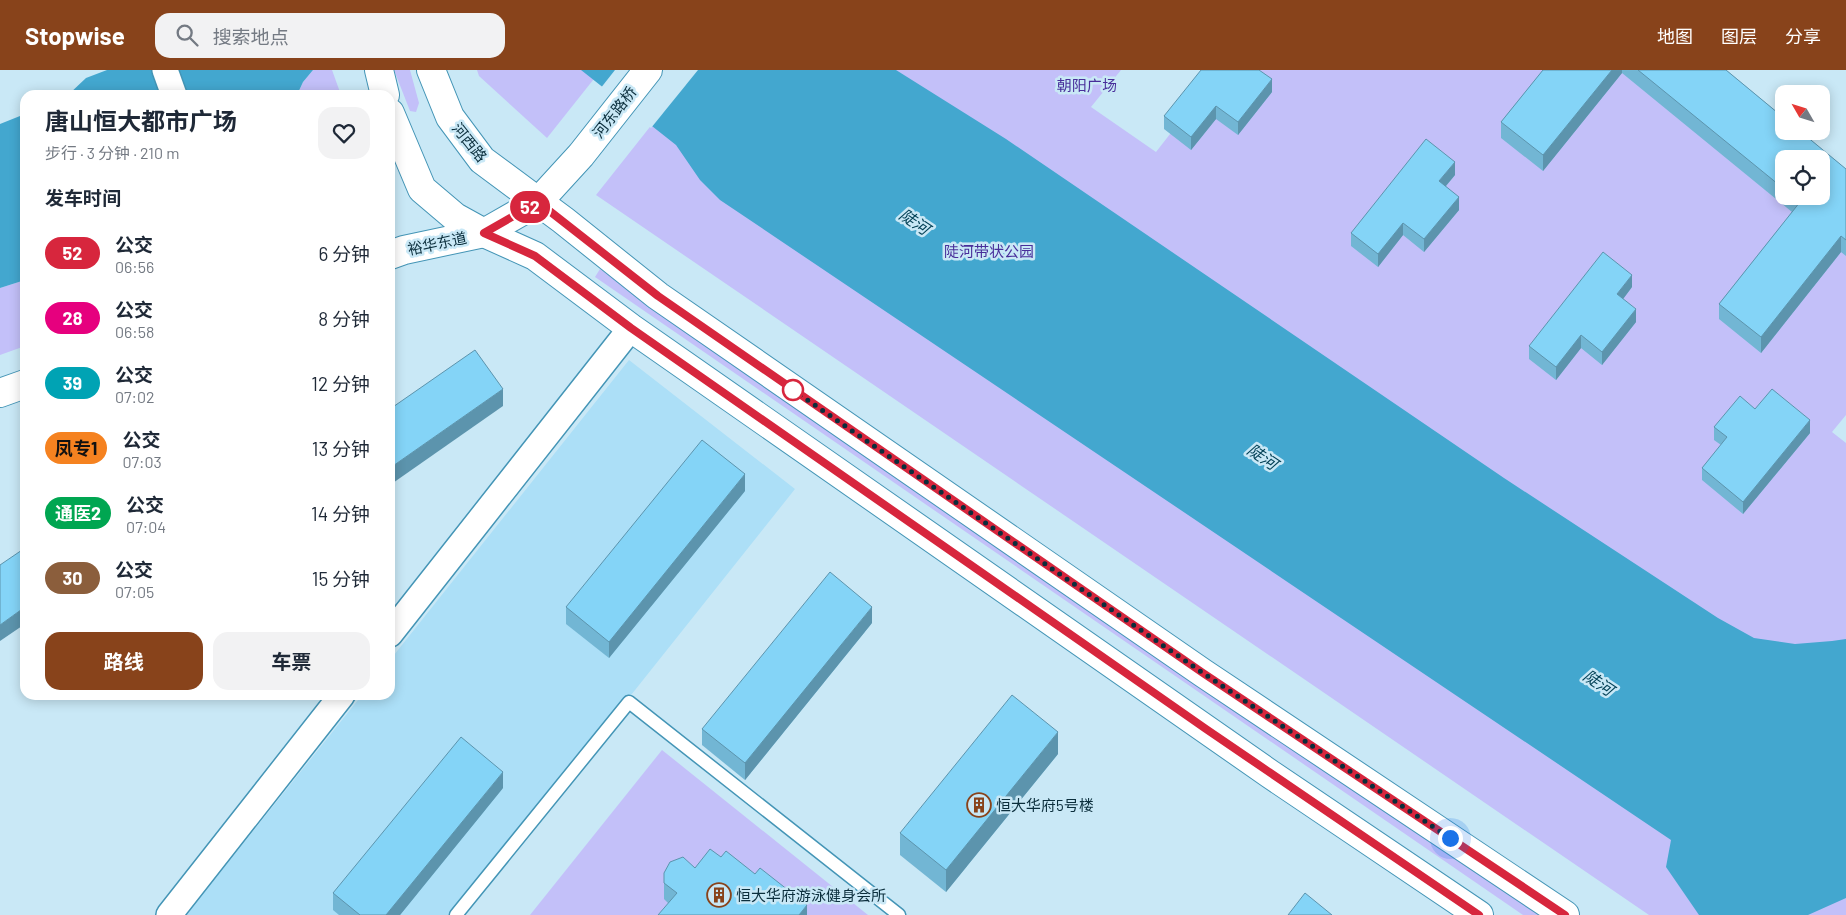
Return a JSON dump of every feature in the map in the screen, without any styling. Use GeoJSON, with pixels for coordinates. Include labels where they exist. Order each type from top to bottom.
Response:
{"type":"FeatureCollection","features":[{"type":"Feature","properties":{"kind":"main road"},"geometry":{"type":"LineString","coordinates":[[378,70],[384,90]]}},
{"type":"Feature","properties":{"kind":"main road","name":"河西路"},"geometry":{"type":"LineString","coordinates":[[431,70],[450,117],[482,160],[658,296],[1203,673],[1565,915]]}},
{"type":"Feature","properties":{"kind":"main road","name":"河东路桥"},"geometry":{"type":"LineString","coordinates":[[538,202],[581,155],[648,70]]}},
{"type":"Feature","properties":{"kind":"main road"},"geometry":{"type":"LineString","coordinates":[[395,126],[422,189],[455,217],[484,233],[535,256],[631,328],[1262,769],[1479,915]]}},
{"type":"Feature","properties":{"kind":"main road","name":"裕华东道"},"geometry":{"type":"LineString","coordinates":[[395,253],[484,233],[538,202]]}},
{"type":"Feature","properties":{"kind":"main road"},"geometry":{"type":"LineString","coordinates":[[0,393],[20,386]]}},
{"type":"Feature","properties":{"kind":"street"},"geometry":{"type":"LineString","coordinates":[[165,70],[172,90]]}},
{"type":"Feature","properties":{"kind":"street"},"geometry":{"type":"LineString","coordinates":[[395,628],[631,328]]}},
{"type":"Feature","properties":{"kind":"street"},"geometry":{"type":"LineString","coordinates":[[169,915],[338,700]]}},
{"type":"Feature","properties":{"kind":"lane"},"geometry":{"type":"LineString","coordinates":[[456,915],[628,702],[898,915]]}},
{"type":"Feature","properties":{"kind":"shaded area"},"geometry":{"type":"Polygon","coordinates":[[[629,360],[795,489],[456,915],[186,915],[358,700],[395,700],[395,654],[629,360]]]}},
{"type":"Feature","properties":{"kind":"green space"},"geometry":{"type":"Polygon","coordinates":[[[313,70],[332,70],[339,90],[299,90],[313,70]]]}},
{"type":"Feature","properties":{"kind":"green space"},"geometry":{"type":"Polygon","coordinates":[[[394,70],[410,70],[419,103],[416,112],[410,111],[394,70]]]}},
{"type":"Feature","properties":{"kind":"green space"},"geometry":{"type":"Polygon","coordinates":[[[477,70],[601,70],[547,138],[479,76],[477,70]]]}},
{"type":"Feature","properties":{"kind":"green space","name":"陡河带状公园"},"geometry":{"type":"Polygon","coordinates":[[[695,70],[1121,70],[1091,107],[1156,152],[1220,70],[1646,70],[1775,188],[1775,205],[1803,205],[1846,225],[1846,415],[1832,432],[1846,443],[1846,915],[1649,915],[596,195],[695,70]]]}},
{"type":"Feature","properties":{"kind":"green space"},"geometry":{"type":"Polygon","coordinates":[[[600,269],[1545,915],[1523,915],[595,277],[600,269]]]}},
{"type":"Feature","properties":{"kind":"green space"},"geometry":{"type":"Polygon","coordinates":[[[20,282],[20,348],[0,355],[0,288],[20,282]]]}},
{"type":"Feature","properties":{"kind":"green space"},"geometry":{"type":"Polygon","coordinates":[[[662,750],[868,915],[530,915],[662,750]]]}},
{"type":"Feature","properties":{"kind":"water"},"geometry":{"type":"Polygon","coordinates":[[[107,70],[313,70],[299,90],[73,90],[86,78],[107,70]]]}},
{"type":"Feature","properties":{"kind":"water","name":"陡河带状公园"},"geometry":{"type":"Polygon","coordinates":[[[581,70],[896,70],[1006,139],[1504,478],[1718,618],[1754,638],[1795,644],[1846,639],[1846,898],[1808,915],[1699,915],[1666,867],[1671,840],[720,200],[700,180],[676,145],[581,70]]]}},
{"type":"Feature","properties":{"kind":"water"},"geometry":{"type":"Polygon","coordinates":[[[20,116],[20,282],[0,288],[0,124],[20,116]]]}},
{"type":"Feature","properties":{"kind":"pier"},"geometry":{"type":"Polygon","coordinates":[[[615,70],[698,70],[651,128],[600,89],[615,70]]]}},
{"type":"Feature","properties":{"kind":"building"},"geometry":{"type":"Polygon","coordinates":[[[1201,70],[1259,70],[1272,79],[1238,122],[1216,106],[1191,137],[1164,116],[1201,70]]]}},
{"type":"Feature","properties":{"kind":"building"},"geometry":{"type":"Polygon","coordinates":[[[1543,70],[1612,70],[1543,155],[1501,122],[1543,70]]]}},
{"type":"Feature","properties":{"kind":"building"},"geometry":{"type":"Polygon","coordinates":[[[1638,70],[1726,70],[1775,111],[1775,140],[1811,140],[1823,150],[1775,150],[1775,182],[1638,70]]]}},
{"type":"Feature","properties":{"kind":"building"},"geometry":{"type":"Polygon","coordinates":[[[1426,139],[1455,162],[1439,181],[1459,197],[1424,239],[1403,223],[1378,254],[1351,233],[1426,139]]]}},
{"type":"Feature","properties":{"kind":"building"},"geometry":{"type":"Polygon","coordinates":[[[1830,156],[1846,169],[1846,240],[1841,236],[1761,337],[1719,304],[1798,205],[1830,205],[1830,156]]]}},
{"type":"Feature","properties":{"kind":"building"},"geometry":{"type":"Polygon","coordinates":[[[1603,252],[1632,275],[1617,294],[1636,309],[1602,352],[1581,335],[1556,367],[1529,346],[1603,252]]]}},
{"type":"Feature","properties":{"kind":"building"},"geometry":{"type":"Polygon","coordinates":[[[475,350],[503,389],[395,465],[395,406],[475,350]]]}},
{"type":"Feature","properties":{"kind":"building"},"geometry":{"type":"Polygon","coordinates":[[[1772,389],[1810,420],[1743,502],[1702,468],[1727,437],[1714,427],[1740,396],[1755,409],[1772,389]]]}},
{"type":"Feature","properties":{"kind":"building"},"geometry":{"type":"Polygon","coordinates":[[[702,440],[745,474],[609,642],[566,607],[702,440]]]}},
{"type":"Feature","properties":{"kind":"building"},"geometry":{"type":"Polygon","coordinates":[[[20,551],[20,611],[0,625],[0,565],[20,551]]]}},
{"type":"Feature","properties":{"kind":"building"},"geometry":{"type":"Polygon","coordinates":[[[830,572],[872,607],[745,763],[702,729],[830,572]]]}},
{"type":"Feature","properties":{"kind":"building","name":"恒大华府5号楼"},"geometry":{"type":"Polygon","coordinates":[[[1012,695],[1058,732],[946,870],[900,833],[1012,695]]]}},
{"type":"Feature","properties":{"kind":"building"},"geometry":{"type":"Polygon","coordinates":[[[461,737],[503,772],[386,915],[360,915],[333,893],[461,737]]]}},
{"type":"Feature","properties":{"kind":"building","name":"恒大华府游泳健身会所"},"geometry":{"type":"Polygon","coordinates":[[[710,849],[721,857],[726,851],[755,874],[760,868],[807,905],[799,915],[658,915],[677,893],[664,883],[664,873],[670,862],[683,857],[695,868],[710,849]]]}},
{"type":"Feature","properties":{"kind":"building"},"geometry":{"type":"Polygon","coordinates":[[[1305,893],[1332,915],[1288,915],[1305,893]]]}},
{"type":"Feature","properties":{"kind":"bus line","name":"52"},"geometry":{"type":"LineString","coordinates":[[1479,915],[1270,774],[631,328],[535,256],[484,233],[538,202],[658,296],[1203,673],[1565,915]]}},
{"type":"Feature","properties":{"kind":"place","name":"恒大华府5号楼"},"geometry":{"type":"Point","coordinates":[979,805]}},
{"type":"Feature","properties":{"kind":"place","name":"恒大华府游泳健身会所"},"geometry":{"type":"Point","coordinates":[719,895]}},
{"type":"Feature","properties":{"kind":"route"},"geometry":{"type":"LineString","coordinates":[[793,390],[1203,673],[1450,838]]}},
{"type":"Feature","properties":{"kind":"park label","name":"朝阳广场"},"geometry":{"type":"Point","coordinates":[1087,85]}},
{"type":"Feature","properties":{"kind":"water label","name":"陡河"},"geometry":{"type":"Point","coordinates":[915,221]}},
{"type":"Feature","properties":{"kind":"water label","name":"陡河"},"geometry":{"type":"Point","coordinates":[1263,456]}},
{"type":"Feature","properties":{"kind":"water label","name":"陡河"},"geometry":{"type":"Point","coordinates":[1599,682]}}]}
